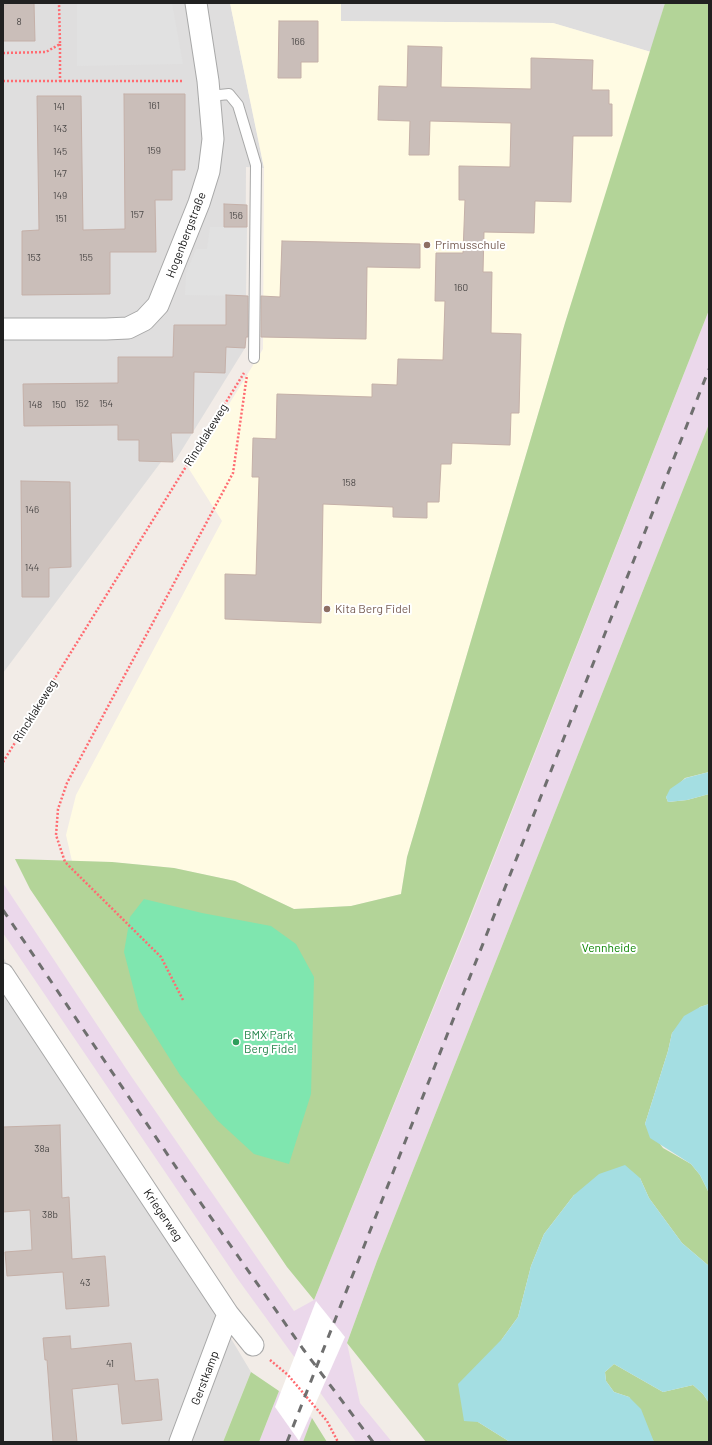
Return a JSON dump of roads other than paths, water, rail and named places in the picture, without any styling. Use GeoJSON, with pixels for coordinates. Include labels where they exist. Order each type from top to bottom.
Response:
{"type":"FeatureCollection","features":[{"type":"Feature","properties":{"kind":"street","name":"Hogenbergstraße"},"geometry":{"type":"LineString","coordinates":[[3,329],[128,328],[144,320],[158,305],[199,203],[209,171],[213,139],[209,88],[196,3]]}},
{"type":"Feature","properties":{"kind":"street","name":"Kriegerweg"},"geometry":{"type":"LineString","coordinates":[[3,974],[228,1314],[253,1345]]}},
{"type":"Feature","properties":{"kind":"street","name":"Gerstkamp"},"geometry":{"type":"LineString","coordinates":[[180,1442],[228,1314]]}},
{"type":"Feature","properties":{"kind":"lane"},"geometry":{"type":"LineString","coordinates":[[209,88],[229,94],[238,105],[256,165],[254,358]]}},
{"type":"Feature","properties":{"kind":"water"},"geometry":{"type":"Polygon","coordinates":[[[709,772],[709,794],[687,800],[668,802],[666,797],[670,789],[686,778],[709,772]]]}},
{"type":"Feature","properties":{"kind":"water"},"geometry":{"type":"Polygon","coordinates":[[[709,1004],[709,1193],[700,1175],[691,1164],[650,1138],[645,1124],[668,1051],[672,1033],[684,1016],[709,1004]]]}},
{"type":"Feature","properties":{"kind":"water"},"geometry":{"type":"Polygon","coordinates":[[[625,1165],[640,1178],[649,1198],[682,1243],[709,1266],[709,1403],[703,1394],[693,1385],[663,1392],[614,1364],[605,1372],[606,1381],[614,1392],[629,1397],[641,1409],[654,1442],[510,1442],[478,1422],[464,1421],[458,1384],[502,1339],[518,1317],[531,1266],[544,1234],[574,1195],[599,1174],[625,1165]]]}},
{"type":"Feature","properties":{"kind":"railway"},"geometry":{"type":"LineString","coordinates":[[287,1442],[709,369]]}},
{"type":"Feature","properties":{"kind":"railway"},"geometry":{"type":"LineString","coordinates":[[3,910],[184,1179],[303,1349],[373,1442]]}},
{"type":"Feature","properties":{"kind":"place","name":"Primusschule"},"geometry":{"type":"Point","coordinates":[427,245]}},
{"type":"Feature","properties":{"kind":"place","name":"Kita Berg Fidel"},"geometry":{"type":"Point","coordinates":[327,609]}},
{"type":"Feature","properties":{"kind":"place","name":"BMX Park Berg Fidel"},"geometry":{"type":"Point","coordinates":[236,1042]}},
{"type":"Feature","properties":{"kind":"park label","name":"Vennheide"},"geometry":{"type":"Point","coordinates":[609,948]}}]}
